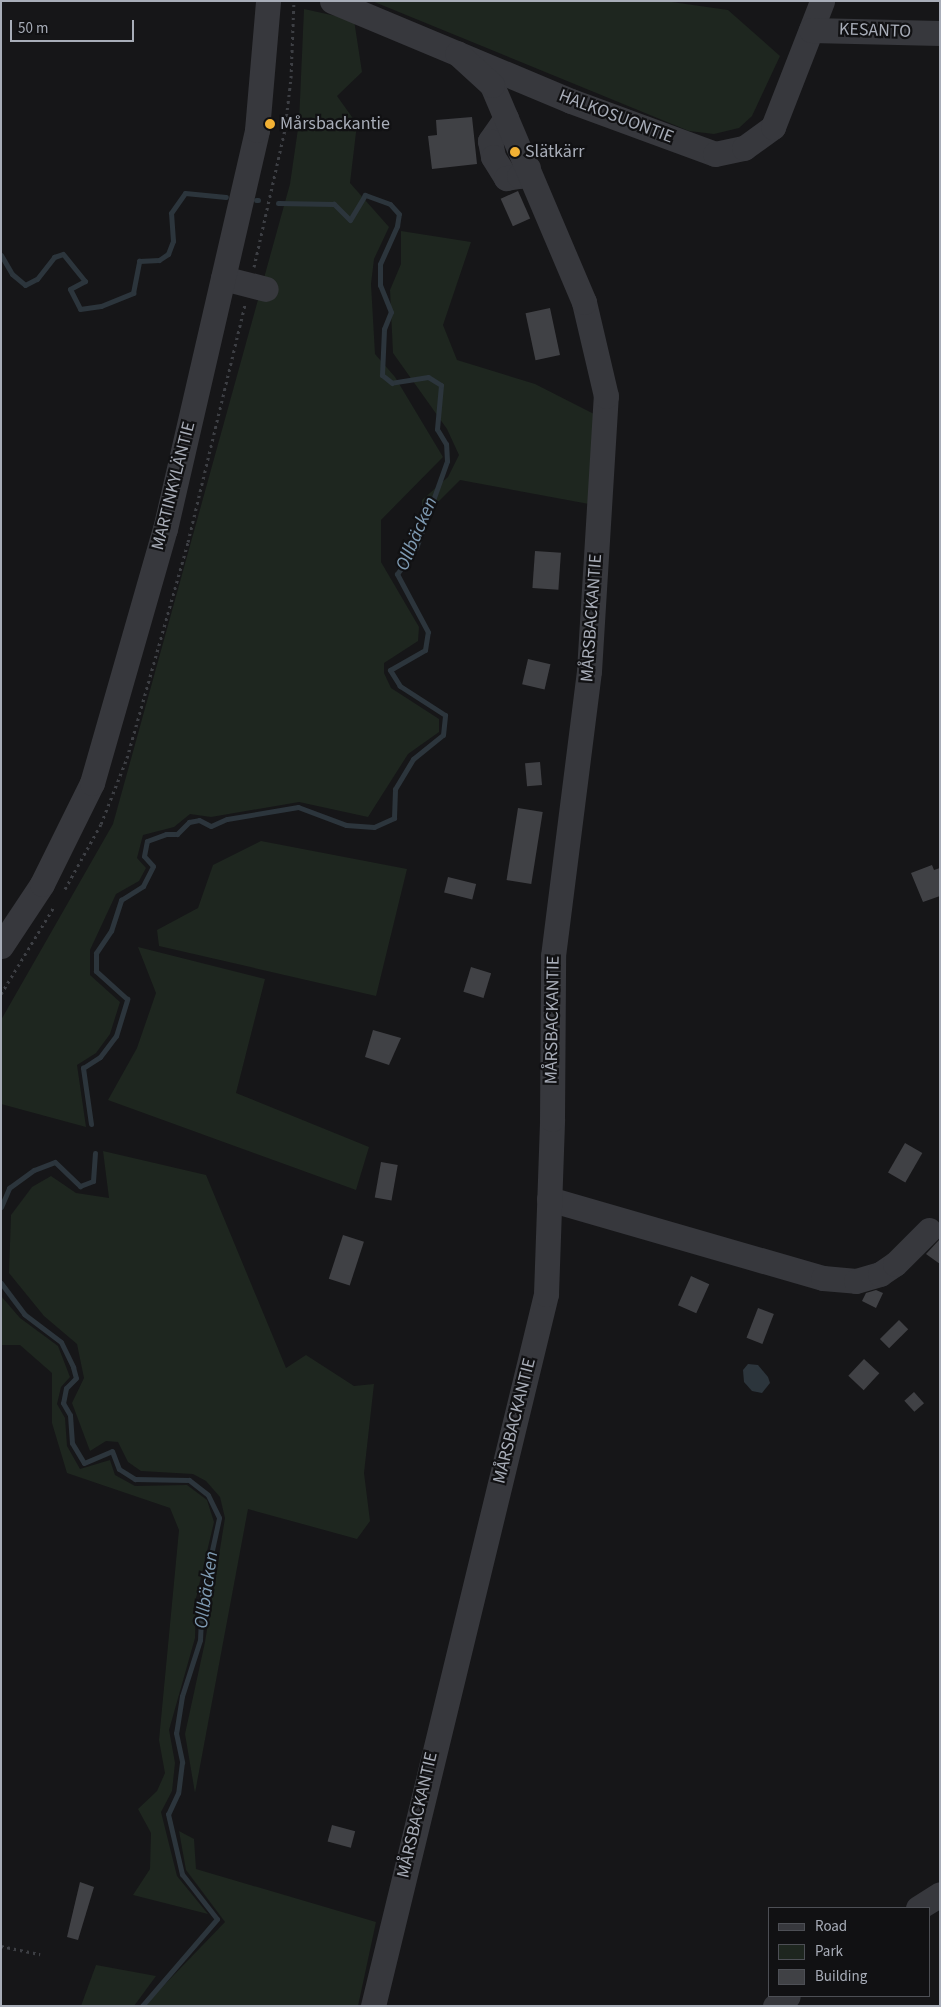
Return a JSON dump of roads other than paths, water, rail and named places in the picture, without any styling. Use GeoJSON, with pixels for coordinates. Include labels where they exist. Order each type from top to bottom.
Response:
{"type":"FeatureCollection","features":[{"type":"Feature","properties":{"kind":"street","name":"MARTINKYLÄNTIE"},"geometry":{"type":"LineString","coordinates":[[1,946],[42,884],[92,783],[165,529],[257,130],[268,1]]}},
{"type":"Feature","properties":{"kind":"street","name":"HALKOSUONTIE"},"geometry":{"type":"LineString","coordinates":[[332,1],[571,101],[715,154],[744,148],[773,127],[822,1]]}},
{"type":"Feature","properties":{"kind":"street","name":"KESANTO"},"geometry":{"type":"LineString","coordinates":[[811,30],[940,33]]}},
{"type":"Feature","properties":{"kind":"street","name":"MÅRSBACKANTIE"},"geometry":{"type":"LineString","coordinates":[[373,2006],[546,1294],[550,1199],[553,956],[589,671],[606,396],[584,302],[492,85],[457,53]]}},
{"type":"Feature","properties":{"kind":"street"},"geometry":{"type":"LineString","coordinates":[[223,278],[266,289]]}},
{"type":"Feature","properties":{"kind":"street"},"geometry":{"type":"LineString","coordinates":[[550,1199],[823,1278],[856,1280],[880,1274],[895,1264],[929,1230]]}},
{"type":"Feature","properties":{"kind":"street"},"geometry":{"type":"LineString","coordinates":[[920,1907],[940,1894]]}},
{"type":"Feature","properties":{"kind":"street"},"geometry":{"type":"LineString","coordinates":[[775,2006],[787,1997]]}},
{"type":"Feature","properties":{"kind":"waterway"},"geometry":{"type":"LineString","coordinates":[[1,255],[12,274],[25,285],[37,279],[54,257],[63,254],[85,281],[70,289],[80,309],[101,306],[133,293],[139,261],[159,260],[168,254],[173,241],[171,213],[185,193],[226,197]]}},
{"type":"Feature","properties":{"kind":"waterway","name":"Ollbäcken"},"geometry":{"type":"LineString","coordinates":[[91,1124],[83,1068],[100,1057],[116,1036],[127,999],[96,971],[96,953],[111,931],[121,900],[143,886],[153,866],[144,856],[147,841],[166,834],[177,834],[189,822],[199,820],[211,826],[227,819],[298,807],[346,825],[374,827],[394,818],[395,789],[413,759],[443,735],[445,715],[400,686],[390,670],[425,650],[428,632],[397,574],[416,548],[447,461],[446,444],[437,429],[441,385],[428,377],[392,383],[382,375],[384,329],[391,312],[380,285],[380,264],[397,226],[399,214],[390,204],[365,195],[350,220],[334,204],[278,203]]}},
{"type":"Feature","properties":{"kind":"waterway","name":"Ollbäcken"},"geometry":{"type":"LineString","coordinates":[[1,1207],[9,1188],[34,1170],[55,1162],[80,1186],[93,1181],[95,1153]]}},
{"type":"Feature","properties":{"kind":"waterway","name":"Ollbäcken"},"geometry":{"type":"LineString","coordinates":[[1,1283],[24,1314],[61,1342],[73,1367],[76,1378],[66,1388],[63,1403],[70,1415],[72,1443],[84,1463],[112,1451],[119,1469],[135,1479],[189,1480],[208,1495],[219,1518],[202,1596],[200,1640],[182,1696],[176,1733],[182,1762],[178,1793],[168,1814],[182,1874],[217,1919],[142,2006]]}},
{"type":"Feature","properties":{"kind":"place","name":"Mårsbackantie"},"geometry":{"type":"Point","coordinates":[270,124]}},
{"type":"Feature","properties":{"kind":"place","name":"Slätkärr"},"geometry":{"type":"Point","coordinates":[515,152]}}]}
